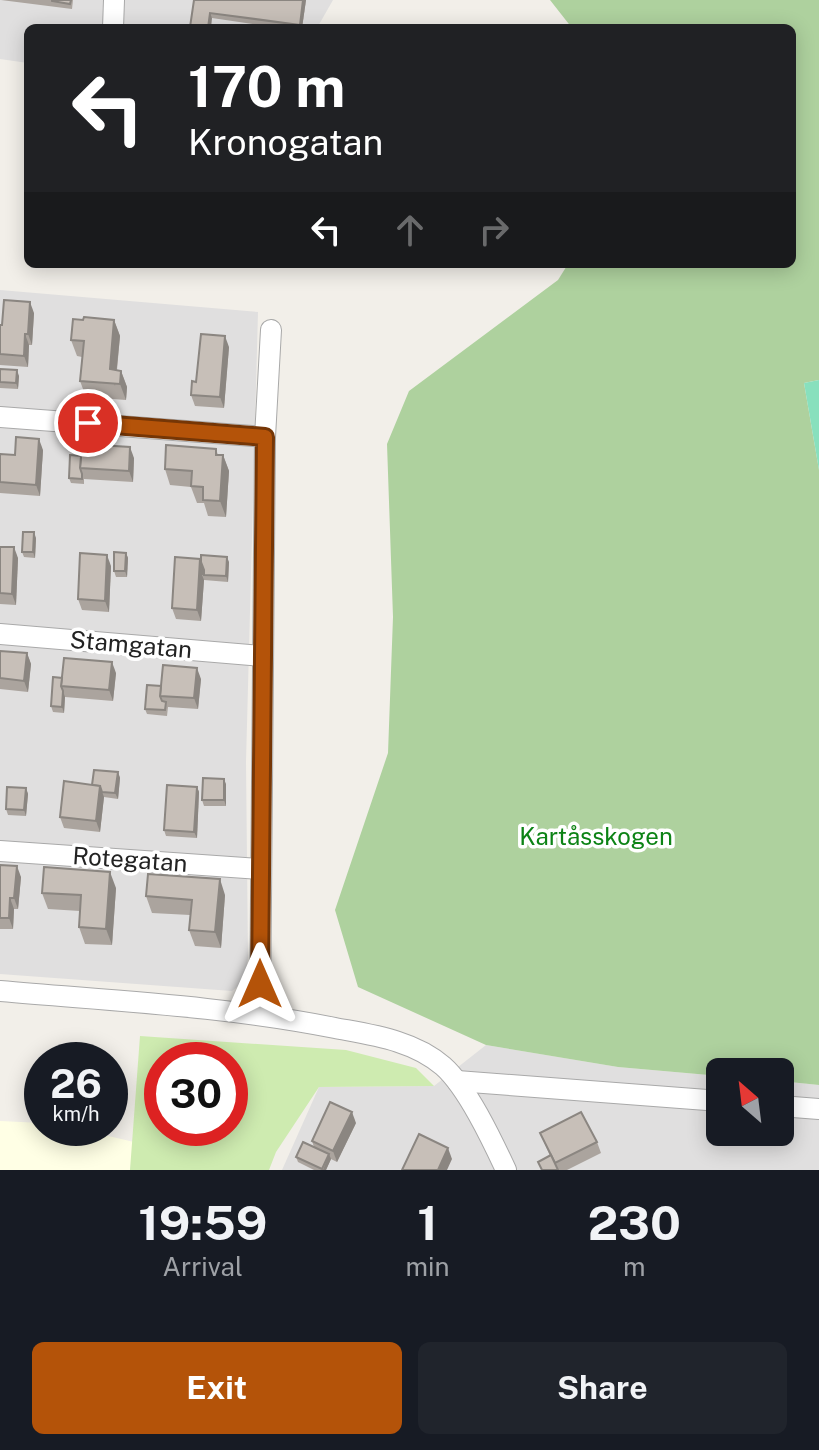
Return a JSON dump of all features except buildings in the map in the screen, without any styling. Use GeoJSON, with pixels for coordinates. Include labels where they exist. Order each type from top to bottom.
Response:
{"type":"FeatureCollection","features":[{"type":"Feature","properties":{"kind":"street"},"geometry":{"type":"LineString","coordinates":[[113,24],[114,0]]}},
{"type":"Feature","properties":{"kind":"street"},"geometry":{"type":"LineString","coordinates":[[260,1014],[265,437],[271,330]]}},
{"type":"Feature","properties":{"kind":"street"},"geometry":{"type":"LineString","coordinates":[[0,417],[265,437]]}},
{"type":"Feature","properties":{"kind":"street","name":"Stamgatan"},"geometry":{"type":"LineString","coordinates":[[0,634],[263,656]]}},
{"type":"Feature","properties":{"kind":"street","name":"Rotegatan"},"geometry":{"type":"LineString","coordinates":[[0,851],[260,869]]}},
{"type":"Feature","properties":{"kind":"street"},"geometry":{"type":"LineString","coordinates":[[0,991],[260,1014],[372,1035],[413,1047],[442,1066],[457,1081],[506,1170]]}},
{"type":"Feature","properties":{"kind":"street"},"geometry":{"type":"LineString","coordinates":[[457,1081],[706,1100]]}},
{"type":"Feature","properties":{"kind":"street"},"geometry":{"type":"LineString","coordinates":[[794,1107],[819,1109]]}},
{"type":"Feature","properties":{"kind":"shaded area"},"geometry":{"type":"Polygon","coordinates":[[[0,0],[333,0],[319,24],[24,24],[24,62],[0,59],[0,0]]]}},
{"type":"Feature","properties":{"kind":"shaded area"},"geometry":{"type":"Polygon","coordinates":[[[0,290],[258,312],[246,762],[248,957],[245,981],[232,991],[0,974],[0,290]]]}},
{"type":"Feature","properties":{"kind":"shaded area"},"geometry":{"type":"Polygon","coordinates":[[[486,1045],[618,1067],[706,1075],[706,1146],[794,1146],[794,1082],[819,1085],[819,1170],[282,1170],[319,1087],[434,1086],[486,1045]]]}},
{"type":"Feature","properties":{"kind":"shaded area"},"geometry":{"type":"Polygon","coordinates":[[[0,1121],[24,1122],[24,1146],[128,1146],[128,1141],[134,1142],[130,1170],[0,1170],[0,1121]]]}},
{"type":"Feature","properties":{"kind":"green space","name":"Kartåsskogen"},"geometry":{"type":"Polygon","coordinates":[[[550,0],[819,0],[819,380],[804,383],[819,470],[819,1085],[794,1082],[794,1058],[706,1058],[706,1075],[618,1067],[486,1045],[358,987],[335,910],[388,753],[393,617],[387,444],[409,391],[558,280],[566,268],[796,268],[796,24],[569,24],[550,0]]]}},
{"type":"Feature","properties":{"kind":"green space"},"geometry":{"type":"Polygon","coordinates":[[[819,380],[819,470],[804,383],[819,380]]]}},
{"type":"Feature","properties":{"kind":"green space"},"geometry":{"type":"Polygon","coordinates":[[[140,1036],[228,1042],[144,1042],[144,1146],[248,1146],[248,1043],[346,1050],[416,1068],[434,1086],[319,1087],[276,1152],[269,1170],[130,1170],[140,1036]]]}},
{"type":"Feature","properties":{"kind":"route"},"geometry":{"type":"LineString","coordinates":[[88,423],[265,437],[260,984]]}}]}
